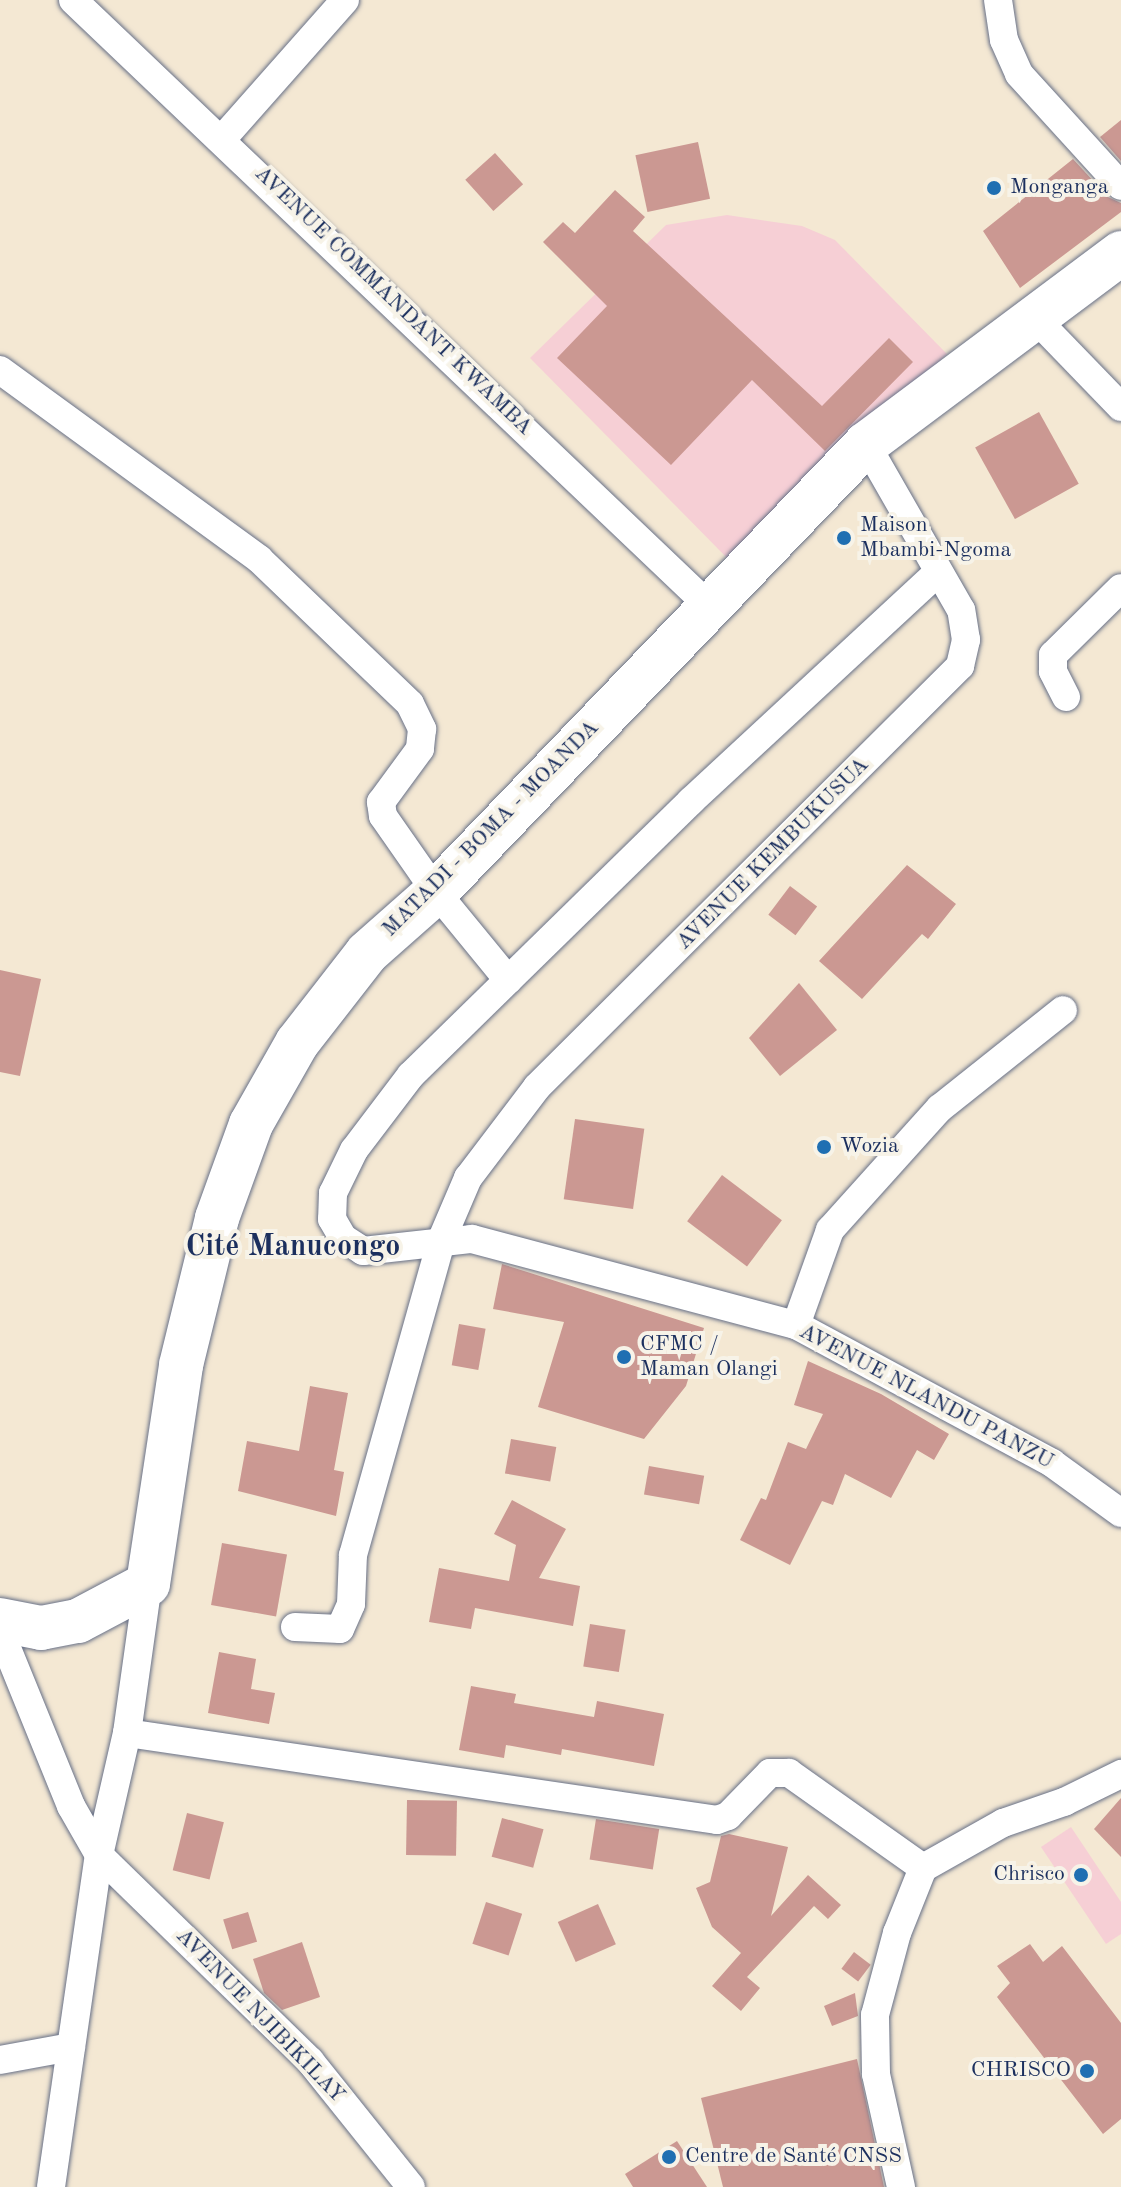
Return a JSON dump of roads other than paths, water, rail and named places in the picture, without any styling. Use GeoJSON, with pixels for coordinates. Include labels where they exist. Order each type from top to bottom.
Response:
{"type":"FeatureCollection","features":[{"type":"Feature","properties":{"kind":"highway","name":"MATADI - BOMA - MOANDA"},"geometry":{"type":"LineString","coordinates":[[148,1584],[181,1365],[217,1218],[251,1124],[297,1043],[367,953],[436,892],[866,444],[1121,253]]}},
{"type":"Feature","properties":{"kind":"highway"},"geometry":{"type":"LineString","coordinates":[[0,1620],[41,1628],[78,1621],[148,1584]]}},
{"type":"Feature","properties":{"kind":"street","name":"AVENUE COMMANDANT KWAMBA"},"geometry":{"type":"LineString","coordinates":[[73,0],[223,138],[709,606]]}},
{"type":"Feature","properties":{"kind":"street"},"geometry":{"type":"LineString","coordinates":[[223,138],[345,0]]}},
{"type":"Feature","properties":{"kind":"street"},"geometry":{"type":"LineString","coordinates":[[998,0],[1004,40],[1019,74],[1121,186]]}},
{"type":"Feature","properties":{"kind":"street"},"geometry":{"type":"LineString","coordinates":[[1034,317],[1121,407]]}},
{"type":"Feature","properties":{"kind":"street"},"geometry":{"type":"LineString","coordinates":[[0,370],[259,559],[410,704],[422,729],[420,749],[381,802],[383,816],[436,892],[508,980],[936,574]]}},
{"type":"Feature","properties":{"kind":"street","name":"AVENUE KEMBUKUSUA"},"geometry":{"type":"LineString","coordinates":[[295,1627],[340,1629],[351,1604],[353,1555],[441,1241],[468,1178],[537,1087],[960,666],[966,640],[961,610],[936,574],[866,444]]}},
{"type":"Feature","properties":{"kind":"street"},"geometry":{"type":"LineString","coordinates":[[1066,697],[1053,671],[1053,655],[1121,588]]}},
{"type":"Feature","properties":{"kind":"street","name":"AVENUE NLANDU PANZU"},"geometry":{"type":"LineString","coordinates":[[508,980],[411,1075],[354,1150],[333,1193],[332,1219],[343,1238],[363,1251],[472,1239],[508,1245],[643,1288],[796,1325],[1052,1463],[1121,1513]]}},
{"type":"Feature","properties":{"kind":"street"},"geometry":{"type":"LineString","coordinates":[[796,1325],[830,1230],[940,1108],[1063,1010]]}},
{"type":"Feature","properties":{"kind":"street"},"geometry":{"type":"LineString","coordinates":[[51,2187],[99,1855],[127,1733],[148,1584]]}},
{"type":"Feature","properties":{"kind":"street","name":"AVENUE NJIBIKILAY"},"geometry":{"type":"LineString","coordinates":[[0,1631],[71,1806],[99,1855],[310,2061],[411,2187]]}},
{"type":"Feature","properties":{"kind":"street"},"geometry":{"type":"LineString","coordinates":[[127,1733],[717,1820],[728,1816],[770,1773],[789,1773],[923,1868]]}},
{"type":"Feature","properties":{"kind":"street"},"geometry":{"type":"LineString","coordinates":[[901,2187],[876,2074],[875,2015],[897,1933],[923,1868],[1003,1823],[1064,1802],[1121,1774]]}},
{"type":"Feature","properties":{"kind":"street"},"geometry":{"type":"LineString","coordinates":[[0,2060],[71,2047]]}},
{"type":"Feature","properties":{"kind":"place","name":"Monganga"},"geometry":{"type":"Point","coordinates":[994,188]}},
{"type":"Feature","properties":{"kind":"place","name":"Maison Mbambi-Ngoma"},"geometry":{"type":"Point","coordinates":[844,538]}},
{"type":"Feature","properties":{"kind":"place","name":"Wozia"},"geometry":{"type":"Point","coordinates":[824,1147]}},
{"type":"Feature","properties":{"kind":"place","name":"CFMC / Maman Olangi"},"geometry":{"type":"Point","coordinates":[624,1357]}},
{"type":"Feature","properties":{"kind":"place","name":"Chrisco"},"geometry":{"type":"Point","coordinates":[1081,1875]}},
{"type":"Feature","properties":{"kind":"place","name":"CHRISCO"},"geometry":{"type":"Point","coordinates":[1087,2071]}},
{"type":"Feature","properties":{"kind":"place","name":"Centre de Santé CNSS"},"geometry":{"type":"Point","coordinates":[669,2157]}},
{"type":"Feature","properties":{"kind":"district","name":"Cité Manucongo"},"geometry":{"type":"Point","coordinates":[293,1247]}}]}
